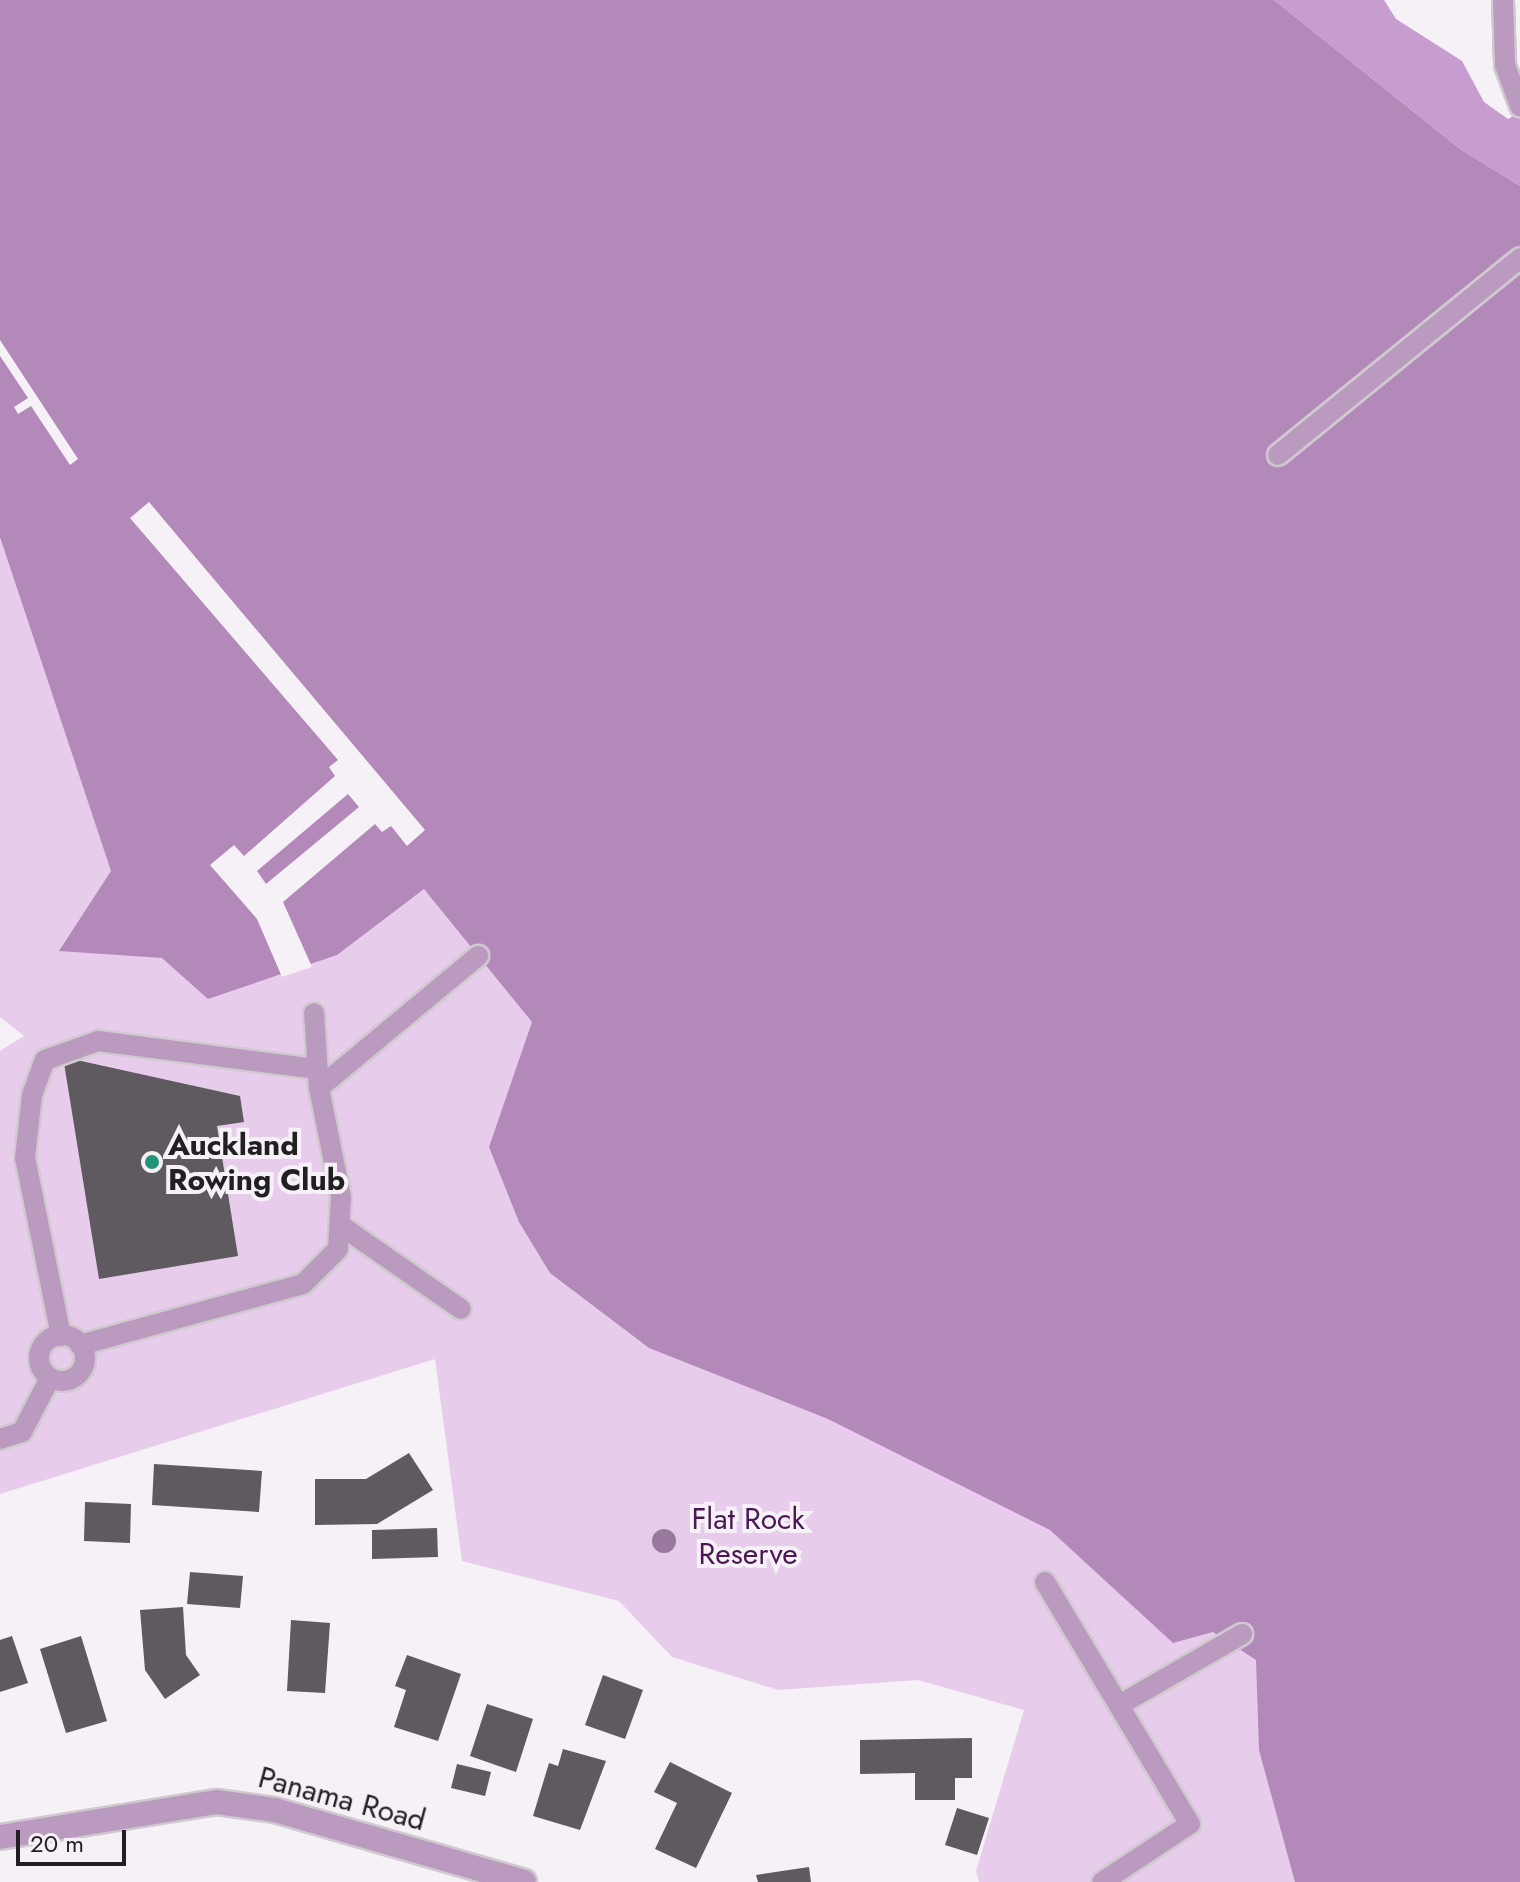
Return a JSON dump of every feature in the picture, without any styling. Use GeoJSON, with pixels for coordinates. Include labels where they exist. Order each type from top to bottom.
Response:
{"type":"FeatureCollection","features":[{"type":"Feature","properties":{"kind":"street","name":"Panama Road"},"geometry":{"type":"LineString","coordinates":[[0,1837],[217,1802],[275,1810],[524,1882]]}},
{"type":"Feature","properties":{"kind":"lane"},"geometry":{"type":"LineString","coordinates":[[1503,0],[1505,65],[1520,106]]}},
{"type":"Feature","properties":{"kind":"lane"},"geometry":{"type":"LineString","coordinates":[[1278,455],[1520,258]]}},
{"type":"Feature","properties":{"kind":"lane"},"geometry":{"type":"LineString","coordinates":[[61,1336],[25,1158],[32,1095],[45,1060],[98,1041],[318,1079],[478,956]]}},
{"type":"Feature","properties":{"kind":"lane"},"geometry":{"type":"LineString","coordinates":[[61,1336],[80,1345],[303,1284],[338,1249],[340,1225],[318,1079],[314,1013]]}},
{"type":"Feature","properties":{"kind":"lane"},"geometry":{"type":"LineString","coordinates":[[340,1225],[461,1309]]}},
{"type":"Feature","properties":{"kind":"lane"},"geometry":{"type":"LineString","coordinates":[[0,1439],[22,1432],[50,1378],[40,1353],[61,1336]]}},
{"type":"Feature","properties":{"kind":"lane"},"geometry":{"type":"LineString","coordinates":[[50,1378],[79,1374],[80,1345]]}},
{"type":"Feature","properties":{"kind":"lane"},"geometry":{"type":"LineString","coordinates":[[1045,1582],[1121,1704],[1190,1824],[1102,1882]]}},
{"type":"Feature","properties":{"kind":"lane"},"geometry":{"type":"LineString","coordinates":[[1121,1704],[1242,1634]]}},
{"type":"Feature","properties":{"kind":"green space","name":"Flat Rock Reserve"},"geometry":{"type":"Polygon","coordinates":[[[0,416],[485,849],[1238,1615],[1393,1882],[979,1882],[976,1871],[1024,1710],[918,1680],[778,1690],[672,1657],[619,1601],[462,1561],[435,1359],[0,1494],[0,1051],[24,1036],[0,1017],[0,416]]]}},
{"type":"Feature","properties":{"kind":"shaded area"},"geometry":{"type":"Polygon","coordinates":[[[0,0],[1274,0],[1460,149],[1520,186],[1520,1882],[1295,1882],[1259,1750],[1256,1660],[1213,1632],[1173,1643],[1050,1530],[828,1419],[649,1348],[550,1273],[519,1222],[489,1147],[532,1022],[424,889],[337,955],[208,999],[162,958],[59,951],[111,871],[0,537],[0,0]]]}},
{"type":"Feature","properties":{"kind":"shaded area"},"geometry":{"type":"Polygon","coordinates":[[[1274,0],[1384,0],[1396,19],[1462,61],[1484,102],[1508,119],[1520,112],[1520,186],[1460,149],[1274,0]]]}},
{"type":"Feature","properties":{"kind":"pier"},"geometry":{"type":"Polygon","coordinates":[[[0,340],[78,459],[70,465],[31,406],[18,414],[14,407],[28,398],[0,356],[0,340]]]}},
{"type":"Feature","properties":{"kind":"pier"},"geometry":{"type":"Polygon","coordinates":[[[149,502],[425,830],[407,846],[391,826],[382,832],[375,824],[283,902],[312,967],[282,977],[257,919],[210,865],[234,845],[244,856],[335,776],[329,767],[338,760],[130,518],[149,502]],[[348,794],[257,871],[266,884],[359,807],[348,794]]]}},
{"type":"Feature","properties":{"kind":"building","name":"Auckland Rowing Club"},"geometry":{"type":"Polygon","coordinates":[[[63,1057],[240,1096],[244,1122],[217,1126],[238,1256],[99,1279],[63,1057]]]}},
{"type":"Feature","properties":{"kind":"building"},"geometry":{"type":"Polygon","coordinates":[[[409,1453],[433,1490],[377,1524],[315,1525],[315,1479],[366,1479],[409,1453]]]}},
{"type":"Feature","properties":{"kind":"building"},"geometry":{"type":"Polygon","coordinates":[[[154,1464],[262,1471],[259,1512],[152,1505],[154,1464]]]}},
{"type":"Feature","properties":{"kind":"building"},"geometry":{"type":"Polygon","coordinates":[[[85,1502],[131,1504],[130,1543],[84,1541],[85,1502]]]}},
{"type":"Feature","properties":{"kind":"building"},"geometry":{"type":"Polygon","coordinates":[[[437,1528],[438,1557],[372,1559],[372,1530],[437,1528]]]}},
{"type":"Feature","properties":{"kind":"building"},"geometry":{"type":"Polygon","coordinates":[[[190,1572],[243,1576],[240,1608],[187,1604],[190,1572]]]}},
{"type":"Feature","properties":{"kind":"building"},"geometry":{"type":"Polygon","coordinates":[[[183,1607],[186,1655],[200,1675],[165,1699],[145,1670],[140,1610],[183,1607]]]}},
{"type":"Feature","properties":{"kind":"building"},"geometry":{"type":"Polygon","coordinates":[[[291,1620],[330,1623],[325,1693],[287,1691],[291,1620]]]}},
{"type":"Feature","properties":{"kind":"building"},"geometry":{"type":"Polygon","coordinates":[[[12,1636],[28,1683],[0,1692],[0,1640],[12,1636]]]}},
{"type":"Feature","properties":{"kind":"building"},"geometry":{"type":"Polygon","coordinates":[[[81,1636],[107,1721],[66,1733],[40,1649],[81,1636]]]}},
{"type":"Feature","properties":{"kind":"building"},"geometry":{"type":"Polygon","coordinates":[[[407,1655],[461,1674],[438,1741],[394,1727],[406,1690],[395,1686],[407,1655]]]}},
{"type":"Feature","properties":{"kind":"building"},"geometry":{"type":"Polygon","coordinates":[[[603,1675],[643,1690],[625,1739],[585,1725],[603,1675]]]}},
{"type":"Feature","properties":{"kind":"building"},"geometry":{"type":"Polygon","coordinates":[[[487,1704],[533,1719],[516,1772],[470,1756],[487,1704]]]}},
{"type":"Feature","properties":{"kind":"building"},"geometry":{"type":"Polygon","coordinates":[[[972,1738],[972,1778],[955,1778],[955,1800],[915,1800],[915,1773],[860,1774],[860,1740],[972,1738]]]}},
{"type":"Feature","properties":{"kind":"building"},"geometry":{"type":"Polygon","coordinates":[[[563,1749],[606,1761],[580,1830],[533,1816],[549,1763],[558,1766],[563,1749]]]}},
{"type":"Feature","properties":{"kind":"building"},"geometry":{"type":"Polygon","coordinates":[[[670,1762],[732,1793],[696,1868],[655,1849],[677,1803],[654,1792],[670,1762]]]}},
{"type":"Feature","properties":{"kind":"building"},"geometry":{"type":"Polygon","coordinates":[[[457,1764],[491,1772],[485,1796],[451,1788],[457,1764]]]}},
{"type":"Feature","properties":{"kind":"building"},"geometry":{"type":"Polygon","coordinates":[[[957,1808],[989,1818],[977,1855],[945,1845],[957,1808]]]}},
{"type":"Feature","properties":{"kind":"building"},"geometry":{"type":"Polygon","coordinates":[[[809,1867],[811,1882],[758,1882],[756,1875],[809,1867]]]}},
{"type":"Feature","properties":{"kind":"place","name":"Auckland Rowing Club"},"geometry":{"type":"Point","coordinates":[152,1162]}}]}
